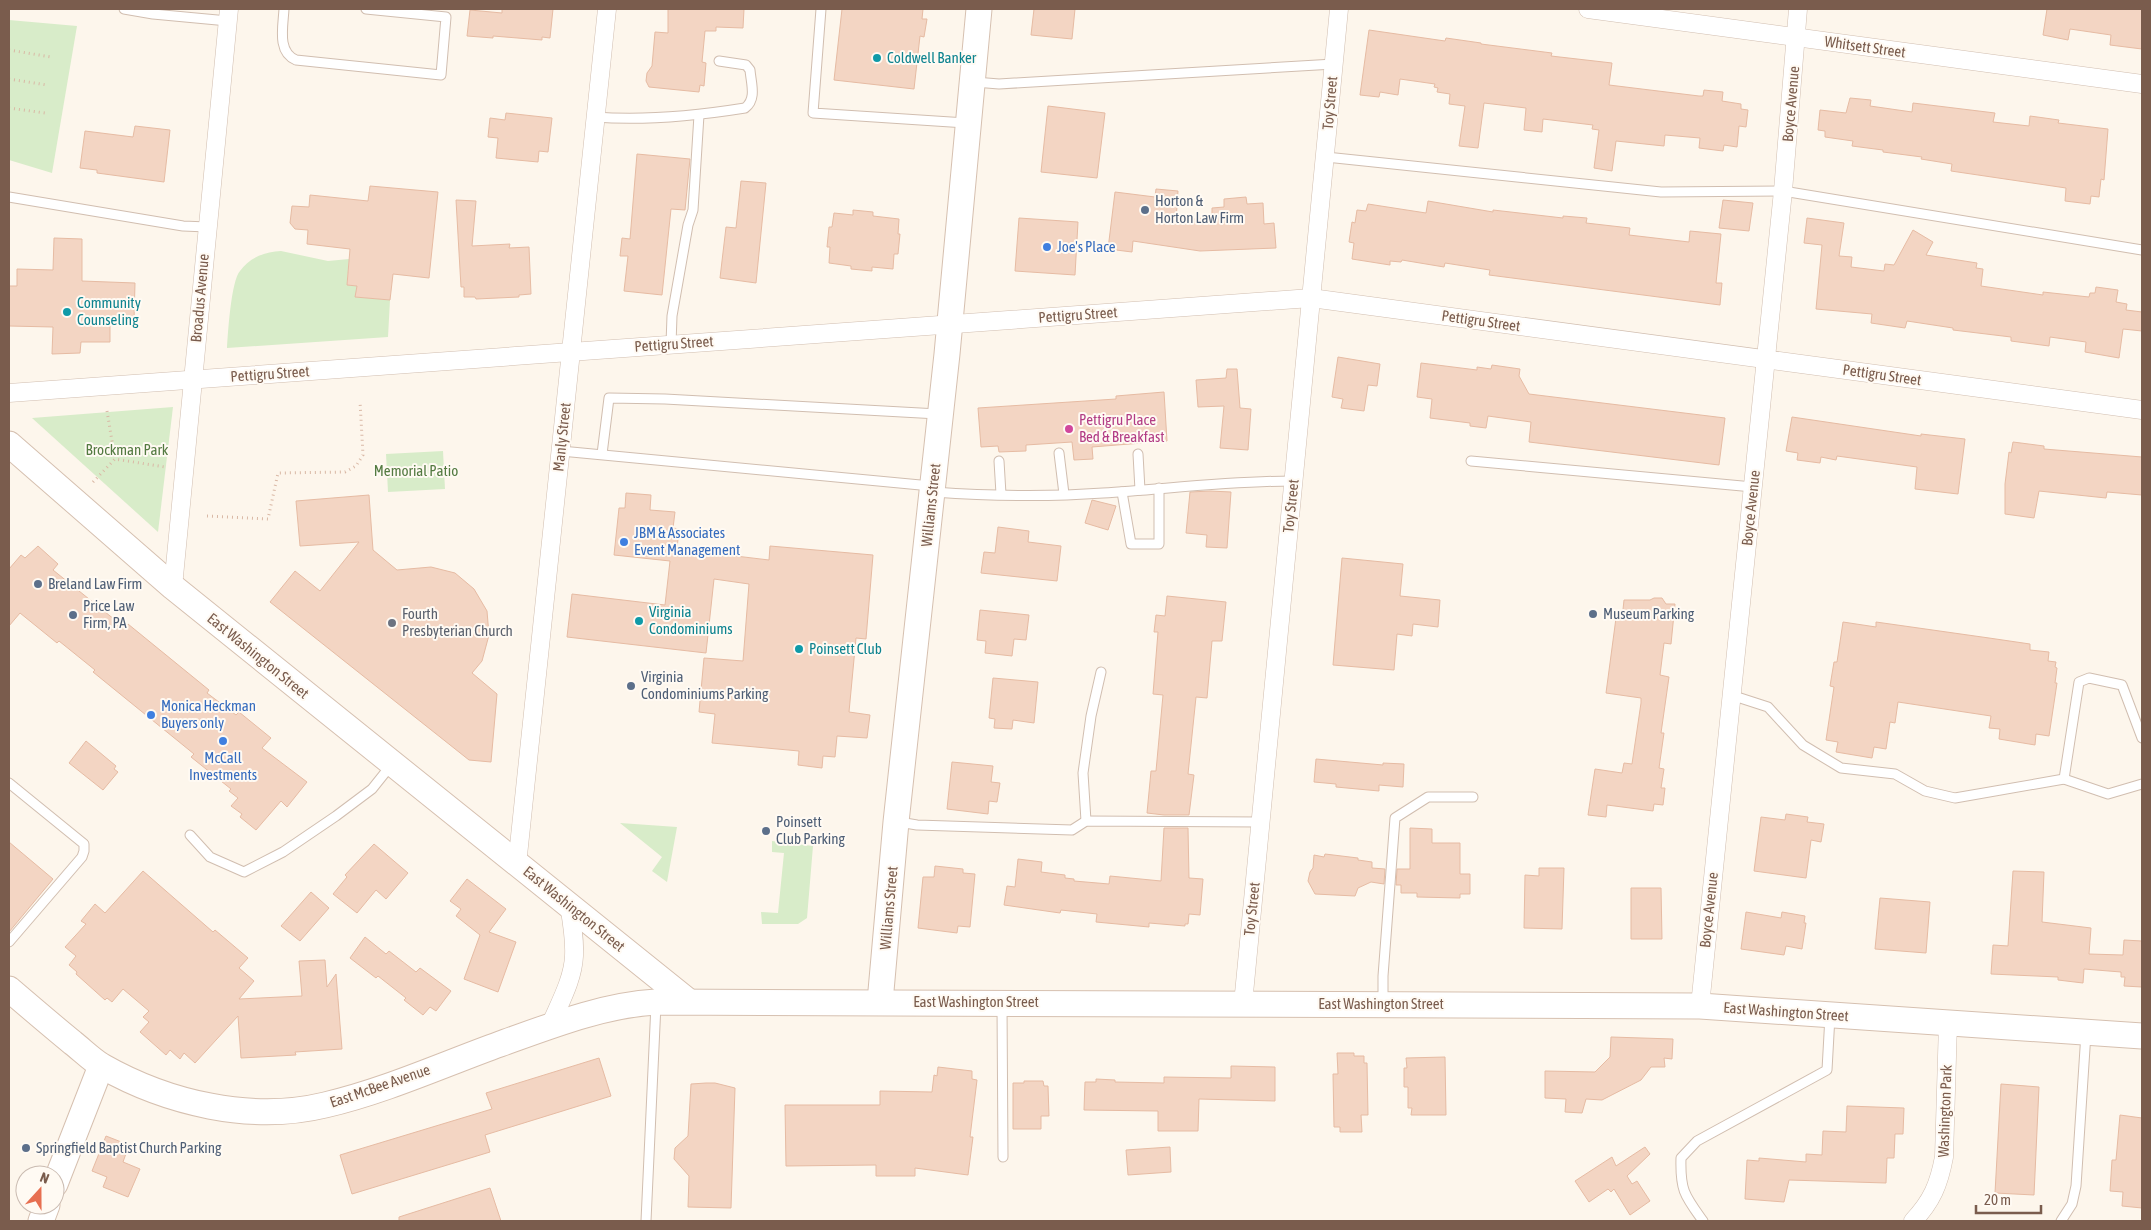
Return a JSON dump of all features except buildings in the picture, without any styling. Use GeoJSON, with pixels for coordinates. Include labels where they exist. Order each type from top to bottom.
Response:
{"type":"FeatureCollection","features":[{"type":"Feature","properties":{"kind":"street","name":"Manly Street"},"geometry":{"type":"LineString","coordinates":[[517,864],[607,9]]}},
{"type":"Feature","properties":{"kind":"street","name":"Williams Street"},"geometry":{"type":"LineString","coordinates":[[880,1002],[896,822],[950,324],[979,9]]}},
{"type":"Feature","properties":{"kind":"street","name":"Toy Street"},"geometry":{"type":"LineString","coordinates":[[1243,1004],[1339,9]]}},
{"type":"Feature","properties":{"kind":"street","name":"Whitsett Street"},"geometry":{"type":"LineString","coordinates":[[1588,9],[2142,84]]}},
{"type":"Feature","properties":{"kind":"street","name":"Boyce Avenue"},"geometry":{"type":"LineString","coordinates":[[1700,1006],[1783,191],[1798,9]]}},
{"type":"Feature","properties":{"kind":"street","name":"Broadus Avenue"},"geometry":{"type":"LineString","coordinates":[[173,587],[228,15]]}},
{"type":"Feature","properties":{"kind":"street","name":"Pettigru Street"},"geometry":{"type":"LineString","coordinates":[[9,393],[1311,298],[2142,410]]}},
{"type":"Feature","properties":{"kind":"street","name":"East Washington Street"},"geometry":{"type":"LineString","coordinates":[[9,444],[173,587],[688,1001],[1700,1006],[2142,1036]]}},
{"type":"Feature","properties":{"kind":"street"},"geometry":{"type":"LineString","coordinates":[[550,1026],[570,976],[574,958],[574,938],[569,905]]}},
{"type":"Feature","properties":{"kind":"street","name":"East McBee Avenue"},"geometry":{"type":"LineString","coordinates":[[9,989],[101,1066],[151,1089],[190,1102],[238,1110],[279,1111],[323,1106],[367,1093],[550,1026],[614,1008],[656,1002],[688,1001]]}},
{"type":"Feature","properties":{"kind":"street","name":"Washington Park"},"geometry":{"type":"LineString","coordinates":[[1913,1221],[1931,1199],[1942,1171],[1948,1023]]}},
{"type":"Feature","properties":{"kind":"street"},"geometry":{"type":"LineString","coordinates":[[62,1165],[101,1066]]}},
{"type":"Feature","properties":{"kind":"lane"},"geometry":{"type":"LineString","coordinates":[[124,9],[154,14],[228,15]]}},
{"type":"Feature","properties":{"kind":"lane"},"geometry":{"type":"LineString","coordinates":[[284,9],[283,46],[289,57],[296,60],[441,75],[446,18],[366,9]]}},
{"type":"Feature","properties":{"kind":"lane"},"geometry":{"type":"LineString","coordinates":[[821,9],[813,113],[968,123]]}},
{"type":"Feature","properties":{"kind":"lane"},"geometry":{"type":"LineString","coordinates":[[595,117],[621,119],[699,115],[745,108],[752,99],[750,70],[746,65],[719,61]]}},
{"type":"Feature","properties":{"kind":"lane"},"geometry":{"type":"LineString","coordinates":[[972,82],[999,84],[1334,64]]}},
{"type":"Feature","properties":{"kind":"lane"},"geometry":{"type":"LineString","coordinates":[[670,344],[672,316],[688,226],[693,210],[699,115]]}},
{"type":"Feature","properties":{"kind":"lane"},"geometry":{"type":"LineString","coordinates":[[1326,157],[1661,192],[1783,191],[2142,250]]}},
{"type":"Feature","properties":{"kind":"lane"},"geometry":{"type":"LineString","coordinates":[[9,197],[182,226],[207,227]]}},
{"type":"Feature","properties":{"kind":"lane"},"geometry":{"type":"LineString","coordinates":[[602,454],[610,398],[664,399],[940,415]]}},
{"type":"Feature","properties":{"kind":"lane"},"geometry":{"type":"LineString","coordinates":[[561,451],[933,489],[1001,494],[1122,492],[1262,481],[1294,481]]}},
{"type":"Feature","properties":{"kind":"lane"},"geometry":{"type":"LineString","coordinates":[[1059,453],[1064,494]]}},
{"type":"Feature","properties":{"kind":"lane"},"geometry":{"type":"LineString","coordinates":[[1138,454],[1140,490]]}},
{"type":"Feature","properties":{"kind":"lane"},"geometry":{"type":"LineString","coordinates":[[999,461],[1001,494]]}},
{"type":"Feature","properties":{"kind":"lane"},"geometry":{"type":"LineString","coordinates":[[1471,461],[1753,487]]}},
{"type":"Feature","properties":{"kind":"lane"},"geometry":{"type":"LineString","coordinates":[[1122,492],[1132,544],[1159,544],[1159,488]]}},
{"type":"Feature","properties":{"kind":"lane"},"geometry":{"type":"LineString","coordinates":[[1086,821],[1083,773],[1091,716],[1101,672]]}},
{"type":"Feature","properties":{"kind":"lane"},"geometry":{"type":"LineString","coordinates":[[2064,779],[2079,682],[2089,678],[2122,685],[2142,738]]}},
{"type":"Feature","properties":{"kind":"lane"},"geometry":{"type":"LineString","coordinates":[[1731,695],[1768,707],[1803,745],[1840,768],[1895,774],[1925,791],[1955,798],[2064,779],[2108,794],[2142,784]]}},
{"type":"Feature","properties":{"kind":"lane"},"geometry":{"type":"LineString","coordinates":[[190,835],[210,857],[244,872],[284,852],[336,816],[372,788],[392,764]]}},
{"type":"Feature","properties":{"kind":"lane"},"geometry":{"type":"LineString","coordinates":[[9,783],[84,844],[82,857],[9,942]]}},
{"type":"Feature","properties":{"kind":"lane"},"geometry":{"type":"LineString","coordinates":[[1383,1004],[1382,976],[1395,818],[1428,797],[1473,797]]}},
{"type":"Feature","properties":{"kind":"lane"},"geometry":{"type":"LineString","coordinates":[[896,822],[917,825],[1072,830],[1086,821],[1260,822]]}},
{"type":"Feature","properties":{"kind":"lane"},"geometry":{"type":"LineString","coordinates":[[646,1221],[656,1002]]}},
{"type":"Feature","properties":{"kind":"lane"},"geometry":{"type":"LineString","coordinates":[[1002,1003],[1003,1156]]}},
{"type":"Feature","properties":{"kind":"lane"},"geometry":{"type":"LineString","coordinates":[[1704,1221],[1684,1194],[1680,1179],[1681,1158],[1698,1141],[1827,1070],[1830,1016]]}},
{"type":"Feature","properties":{"kind":"lane"},"geometry":{"type":"LineString","coordinates":[[2061,1221],[2072,1204],[2076,1186],[2086,1031]]}},
{"type":"Feature","properties":{"kind":"path"},"geometry":{"type":"LineString","coordinates":[[9,50],[51,57]]}},
{"type":"Feature","properties":{"kind":"path"},"geometry":{"type":"LineString","coordinates":[[9,79],[47,85]]}},
{"type":"Feature","properties":{"kind":"path"},"geometry":{"type":"LineString","coordinates":[[9,108],[45,113]]}},
{"type":"Feature","properties":{"kind":"path"},"geometry":{"type":"LineString","coordinates":[[207,516],[268,519],[278,473],[345,472],[356,466],[363,455],[360,401]]}},
{"type":"Feature","properties":{"kind":"path"},"geometry":{"type":"LineString","coordinates":[[107,410],[115,459]]}},
{"type":"Feature","properties":{"kind":"path"},"geometry":{"type":"LineString","coordinates":[[115,459],[166,467]]}},
{"type":"Feature","properties":{"kind":"path"},"geometry":{"type":"LineString","coordinates":[[93,482],[115,459]]}},
{"type":"Feature","properties":{"kind":"green space"},"geometry":{"type":"Polygon","coordinates":[[[9,20],[77,26],[52,173],[9,160],[9,20]]]}},
{"type":"Feature","properties":{"kind":"green space"},"geometry":{"type":"Polygon","coordinates":[[[281,251],[328,261],[349,259],[347,285],[357,286],[356,297],[390,300],[388,337],[227,348],[234,285],[240,271],[253,259],[264,254],[281,251]]]}},
{"type":"Feature","properties":{"kind":"green space","name":"Brockman Park"},"geometry":{"type":"Polygon","coordinates":[[[173,407],[158,532],[32,418],[173,407]]]}},
{"type":"Feature","properties":{"kind":"green space","name":"Memorial Patio"},"geometry":{"type":"Polygon","coordinates":[[[443,451],[445,489],[388,492],[386,454],[443,451]]]}},
{"type":"Feature","properties":{"kind":"green space"},"geometry":{"type":"Polygon","coordinates":[[[620,823],[677,827],[667,882],[652,871],[662,857],[620,823]]]}},
{"type":"Feature","properties":{"kind":"green space"},"geometry":{"type":"Polygon","coordinates":[[[772,841],[813,846],[807,918],[798,924],[762,924],[761,912],[778,913],[784,853],[772,852],[772,841]]]}},
{"type":"Feature","properties":{"kind":"place","name":"Coldwell Banker"},"geometry":{"type":"Point","coordinates":[877,58]}},
{"type":"Feature","properties":{"kind":"place","name":"Horton & Horton Law Firm"},"geometry":{"type":"Point","coordinates":[1145,210]}},
{"type":"Feature","properties":{"kind":"place","name":"Joe's Place"},"geometry":{"type":"Point","coordinates":[1047,247]}},
{"type":"Feature","properties":{"kind":"place","name":"Community Counseling"},"geometry":{"type":"Point","coordinates":[67,312]}},
{"type":"Feature","properties":{"kind":"place","name":"Pettigru Place Bed & Breakfast"},"geometry":{"type":"Point","coordinates":[1069,429]}},
{"type":"Feature","properties":{"kind":"place","name":"JBM & Associates Event Management"},"geometry":{"type":"Point","coordinates":[624,542]}},
{"type":"Feature","properties":{"kind":"place","name":"Breland Law Firm"},"geometry":{"type":"Point","coordinates":[38,584]}},
{"type":"Feature","properties":{"kind":"place","name":"Museum Parking"},"geometry":{"type":"Point","coordinates":[1593,614]}},
{"type":"Feature","properties":{"kind":"place","name":"Price Law Firm, PA"},"geometry":{"type":"Point","coordinates":[73,615]}},
{"type":"Feature","properties":{"kind":"place","name":"Virginia Condominiums"},"geometry":{"type":"Point","coordinates":[639,621]}},
{"type":"Feature","properties":{"kind":"place","name":"Fourth Presbyterian Church"},"geometry":{"type":"Point","coordinates":[392,623]}},
{"type":"Feature","properties":{"kind":"place","name":"Poinsett Club"},"geometry":{"type":"Point","coordinates":[799,649]}},
{"type":"Feature","properties":{"kind":"place","name":"Virginia Condominiums Parking"},"geometry":{"type":"Point","coordinates":[631,686]}},
{"type":"Feature","properties":{"kind":"place","name":"Monica Heckman Buyers only"},"geometry":{"type":"Point","coordinates":[151,715]}},
{"type":"Feature","properties":{"kind":"place","name":"McCall Investments"},"geometry":{"type":"Point","coordinates":[223,741]}},
{"type":"Feature","properties":{"kind":"place","name":"Poinsett Club Parking"},"geometry":{"type":"Point","coordinates":[766,831]}},
{"type":"Feature","properties":{"kind":"place","name":"Springfield Baptist Church Parking"},"geometry":{"type":"Point","coordinates":[26,1148]}}]}
